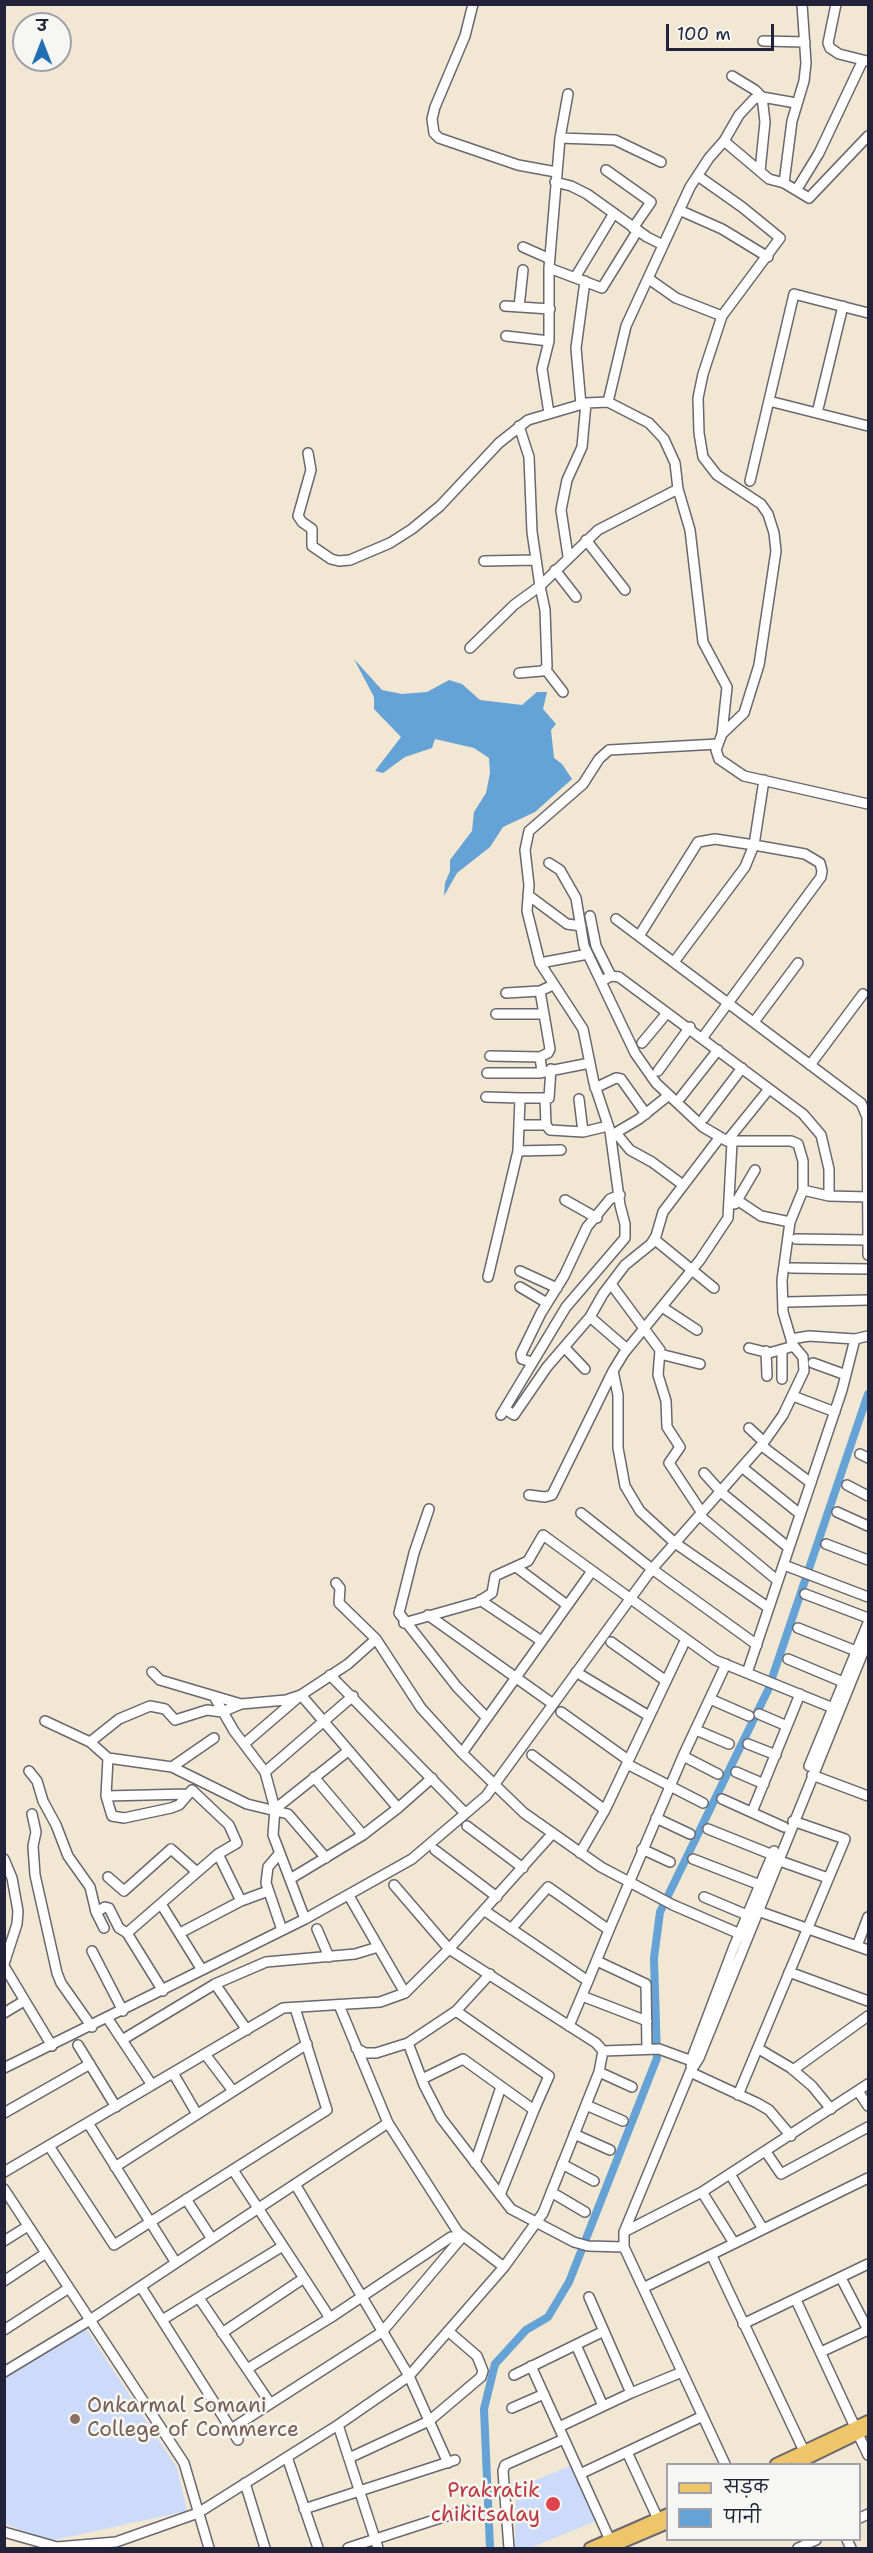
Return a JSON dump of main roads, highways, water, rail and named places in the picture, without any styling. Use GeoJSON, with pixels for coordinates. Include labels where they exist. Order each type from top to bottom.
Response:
{"type":"FeatureCollection","features":[{"type":"Feature","properties":{"kind":"main road"},"geometry":{"type":"LineString","coordinates":[[798,2463],[861,2430],[868,2421]]}},
{"type":"Feature","properties":{"kind":"main road"},"geometry":{"type":"LineString","coordinates":[[778,2463],[861,2430]]}},
{"type":"Feature","properties":{"kind":"main road"},"geometry":{"type":"LineString","coordinates":[[590,2548],[611,2546],[664,2518]]}},
{"type":"Feature","properties":{"kind":"water"},"geometry":{"type":"Polygon","coordinates":[[[354,659],[382,690],[402,694],[427,692],[449,680],[462,684],[480,700],[522,705],[537,692],[547,692],[543,709],[556,724],[551,730],[554,758],[562,764],[572,779],[535,812],[503,827],[490,847],[457,873],[444,896],[445,883],[450,871],[450,860],[472,831],[474,812],[486,793],[490,773],[489,758],[474,748],[435,739],[432,748],[405,757],[383,773],[375,771],[401,737],[374,709],[374,697],[354,659]]]}},
{"type":"Feature","properties":{"kind":"waterway"},"geometry":{"type":"LineString","coordinates":[[490,2548],[484,2409],[495,2364],[526,2330],[548,2317],[569,2282],[657,2058],[654,1958],[660,1912],[768,1690],[868,1394]]}},
{"type":"Feature","properties":{"kind":"place","name":"Onkarmal Somani College of Commerce"},"geometry":{"type":"Point","coordinates":[75,2419]}},
{"type":"Feature","properties":{"kind":"place","name":"Prakratik chikitsalay"},"geometry":{"type":"Point","coordinates":[553,2504]}}]}
